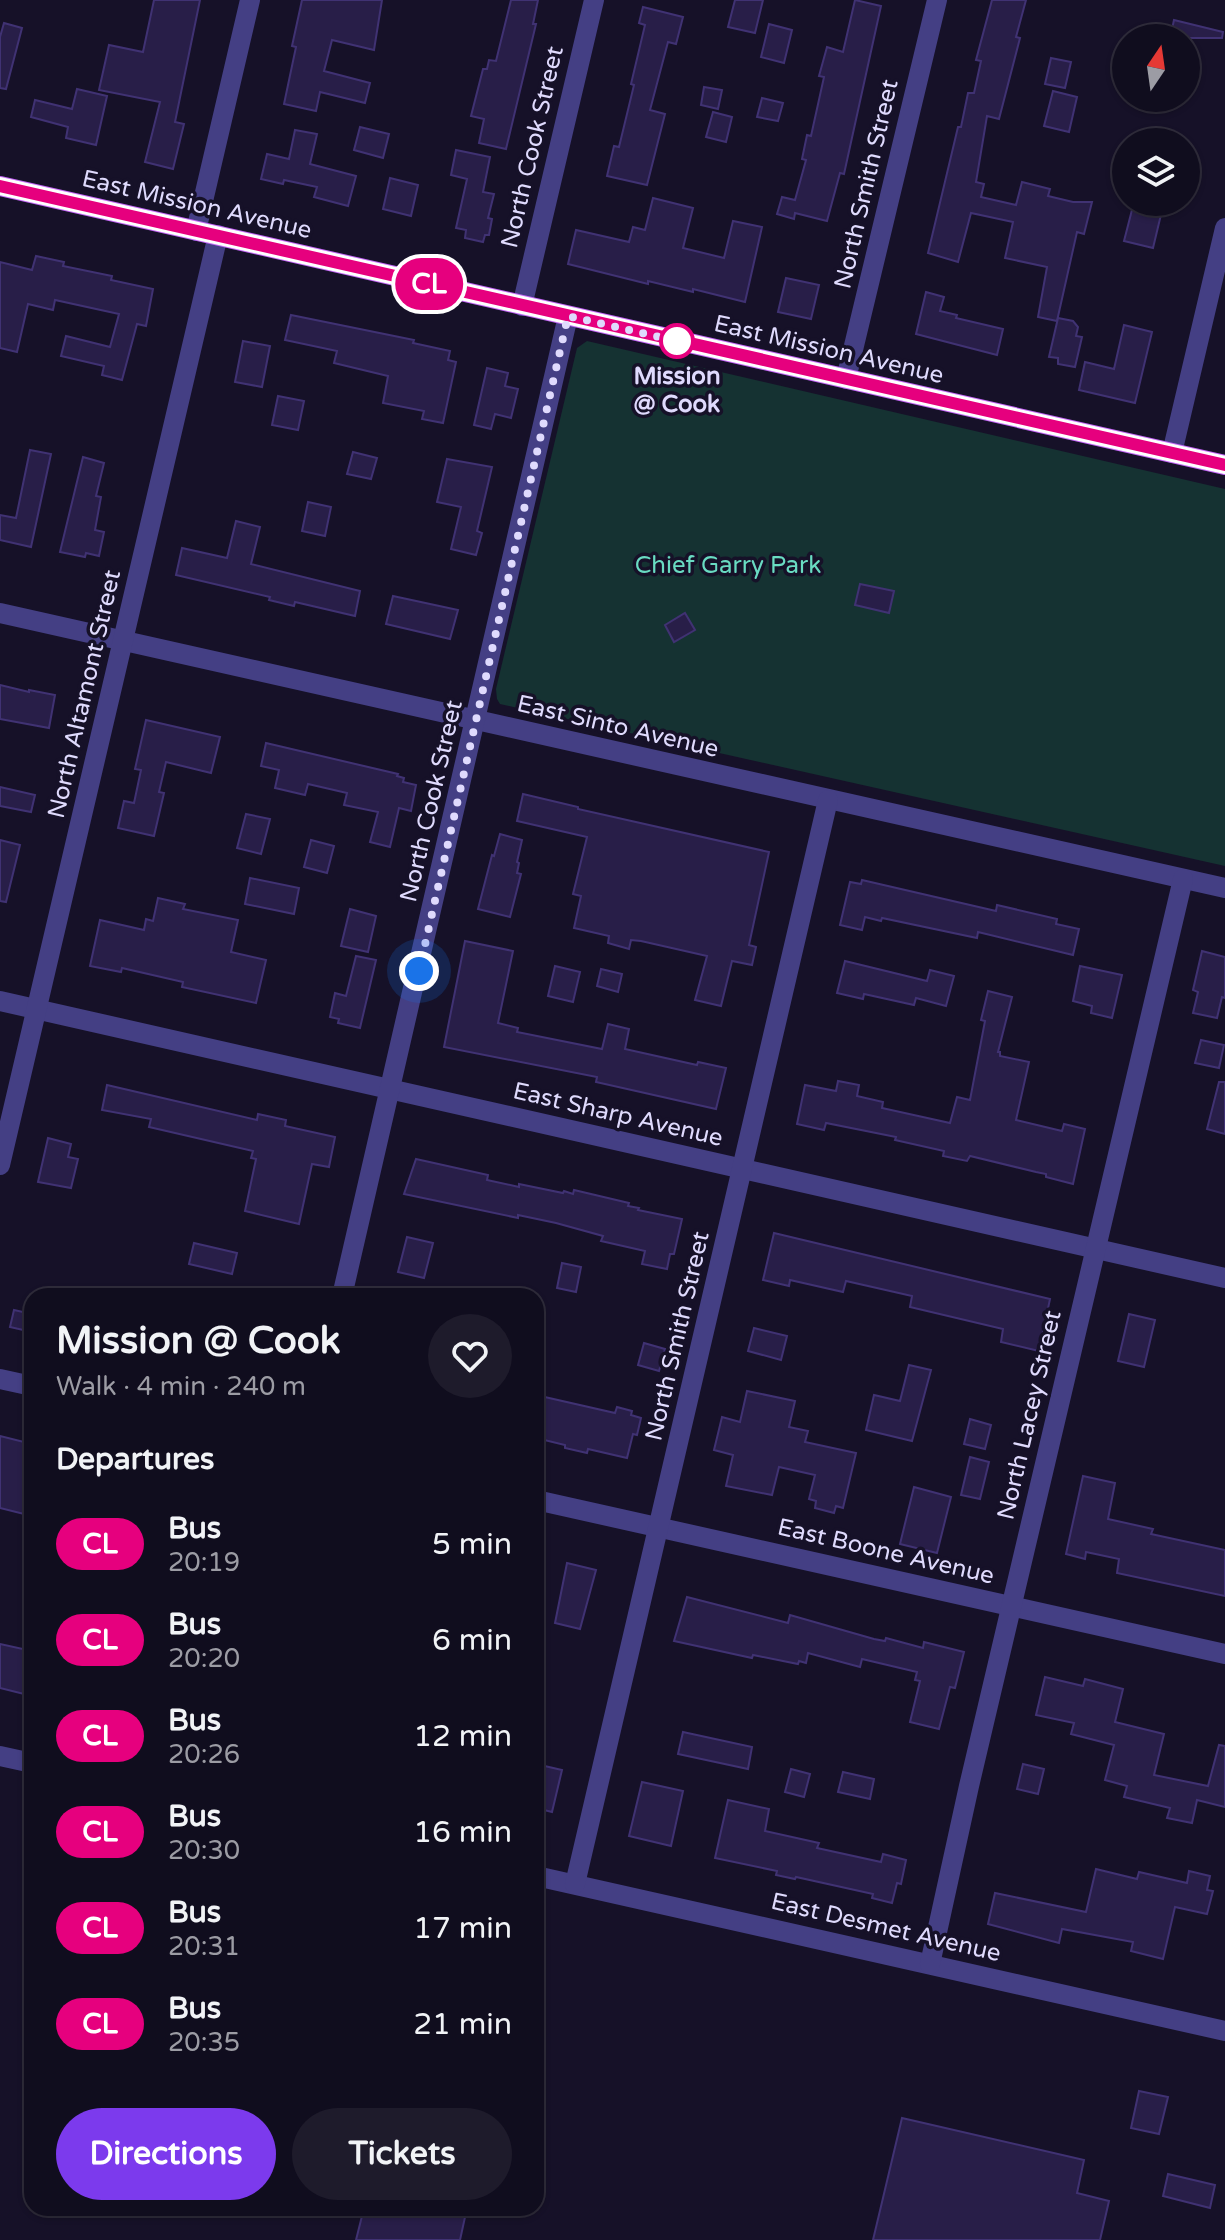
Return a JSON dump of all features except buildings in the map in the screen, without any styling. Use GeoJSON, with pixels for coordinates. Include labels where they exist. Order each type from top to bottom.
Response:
{"type":"FeatureCollection","features":[{"type":"Feature","properties":{"kind":"main road","name":"East Mission Avenue"},"geometry":{"type":"LineString","coordinates":[[0,186],[1225,465]]}},
{"type":"Feature","properties":{"kind":"street"},"geometry":{"type":"LineString","coordinates":[[196,231],[250,0]]}},
{"type":"Feature","properties":{"kind":"street","name":"North Cook Street"},"geometry":{"type":"LineString","coordinates":[[522,306],[594,0]]}},
{"type":"Feature","properties":{"kind":"street","name":"North Smith Street"},"geometry":{"type":"LineString","coordinates":[[846,379],[937,0]]}},
{"type":"Feature","properties":{"kind":"street"},"geometry":{"type":"LineString","coordinates":[[1172,453],[1225,228]]}},
{"type":"Feature","properties":{"kind":"street","name":"North Altamont Street"},"geometry":{"type":"LineString","coordinates":[[0,1165],[218,235]]}},
{"type":"Feature","properties":{"kind":"street","name":"North Cook Street"},"geometry":{"type":"LineString","coordinates":[[344,1288],[568,316]]}},
{"type":"Feature","properties":{"kind":"street","name":"East Sinto Avenue"},"geometry":{"type":"LineString","coordinates":[[0,613],[1225,888]]}},
{"type":"Feature","properties":{"kind":"street","name":"North Smith Street"},"geometry":{"type":"LineString","coordinates":[[575,1884],[828,800]]}},
{"type":"Feature","properties":{"kind":"street","name":"North Lacey Street"},"geometry":{"type":"LineString","coordinates":[[930,1964],[1011,1606],[1183,879]]}},
{"type":"Feature","properties":{"kind":"street","name":"East Sharp Avenue"},"geometry":{"type":"LineString","coordinates":[[0,1001],[1225,1278]]}},
{"type":"Feature","properties":{"kind":"street"},"geometry":{"type":"LineString","coordinates":[[0,1379],[24,1384]]}},
{"type":"Feature","properties":{"kind":"street","name":"East Boone Avenue"},"geometry":{"type":"LineString","coordinates":[[544,1502],[1225,1654]]}},
{"type":"Feature","properties":{"kind":"street"},"geometry":{"type":"LineString","coordinates":[[0,1756],[24,1761]]}},
{"type":"Feature","properties":{"kind":"street","name":"East Desmet Avenue"},"geometry":{"type":"LineString","coordinates":[[544,1878],[1225,2031]]}},
{"type":"Feature","properties":{"kind":"green space","name":"Chief Garry Park"},"geometry":{"type":"Polygon","coordinates":[[[587,341],[1225,489],[1225,866],[500,704],[496,689],[577,348],[587,341]]]}},
{"type":"Feature","properties":{"kind":"bus line","name":"CL"},"geometry":{"type":"LineString","coordinates":[[0,186],[1225,465]]}},
{"type":"Feature","properties":{"kind":"place","name":"Mission @ Cook"},"geometry":{"type":"Point","coordinates":[677,341]}},
{"type":"Feature","properties":{"kind":"route"},"geometry":{"type":"LineString","coordinates":[[419,971],[568,316],[677,341]]}}]}
